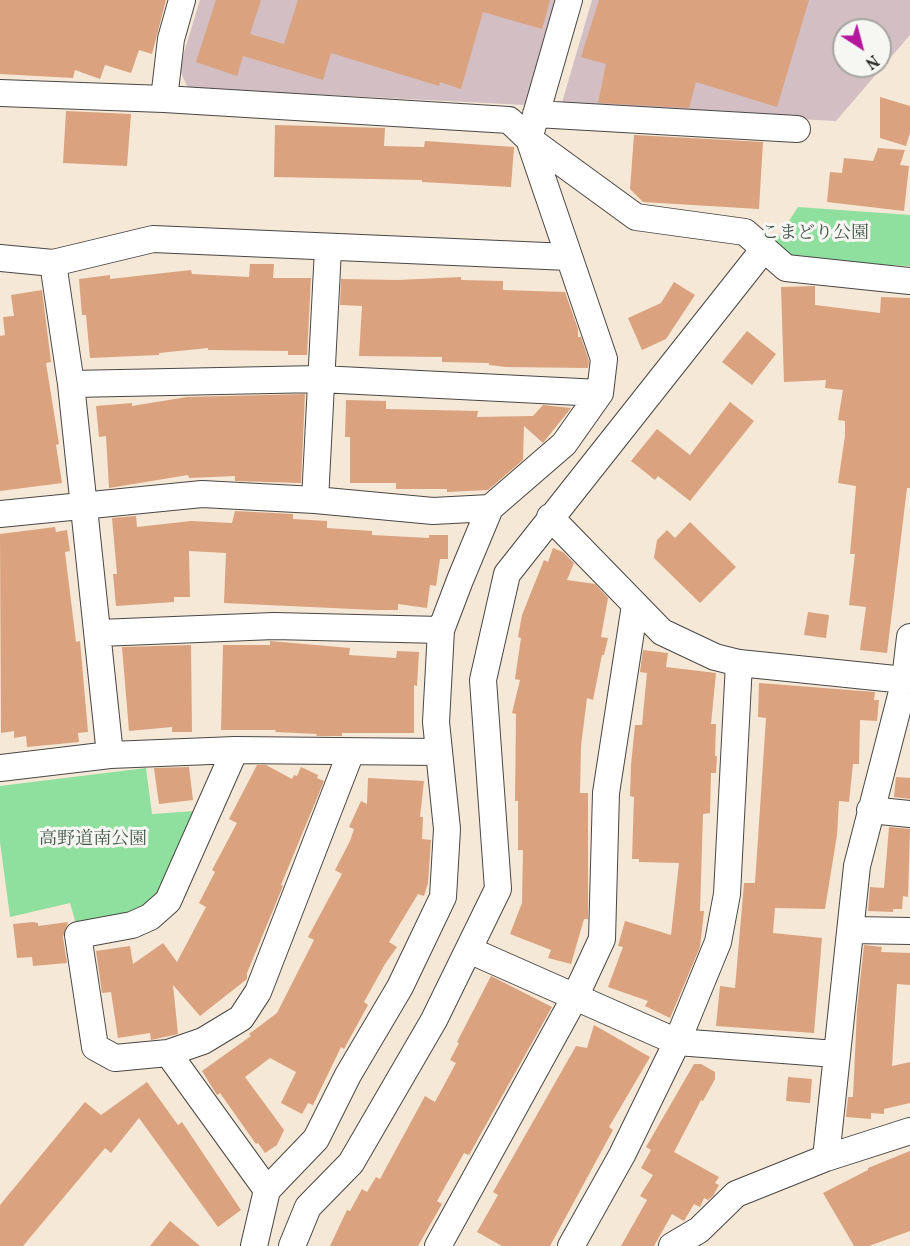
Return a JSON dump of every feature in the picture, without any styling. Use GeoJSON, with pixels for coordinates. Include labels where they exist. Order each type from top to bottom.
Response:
{"type":"FeatureCollection","features":[{"type":"Feature","properties":{"kind":"street"},"geometry":{"type":"LineString","coordinates":[[164,99],[171,39],[182,0]]}},
{"type":"Feature","properties":{"kind":"street"},"geometry":{"type":"LineString","coordinates":[[254,1246],[267,1190],[316,1138],[348,1075],[400,987],[443,897],[447,829],[436,722],[441,630],[490,508],[564,444],[600,393],[604,359],[529,139],[569,0]]}},
{"type":"Feature","properties":{"kind":"street"},"geometry":{"type":"LineString","coordinates":[[0,93],[164,99],[509,120],[529,139],[636,217],[745,232],[786,268],[910,281]]}},
{"type":"Feature","properties":{"kind":"street"},"geometry":{"type":"LineString","coordinates":[[536,114],[797,129]]}},
{"type":"Feature","properties":{"kind":"street"},"geometry":{"type":"LineString","coordinates":[[0,258],[53,263],[153,239],[328,249],[568,257]]}},
{"type":"Feature","properties":{"kind":"street"},"geometry":{"type":"LineString","coordinates":[[315,500],[328,249]]}},
{"type":"Feature","properties":{"kind":"street"},"geometry":{"type":"LineString","coordinates":[[292,1246],[308,1207],[351,1163],[434,1020],[498,889],[483,680],[507,574],[764,249]]}},
{"type":"Feature","properties":{"kind":"street"},"geometry":{"type":"LineString","coordinates":[[53,263],[71,384],[82,504],[99,633],[110,755]]}},
{"type":"Feature","properties":{"kind":"street"},"geometry":{"type":"LineString","coordinates":[[71,384],[320,379],[600,393]]}},
{"type":"Feature","properties":{"kind":"street"},"geometry":{"type":"LineString","coordinates":[[0,514],[82,504],[202,495],[315,500],[434,511],[490,508]]}},
{"type":"Feature","properties":{"kind":"street"},"geometry":{"type":"LineString","coordinates":[[550,517],[662,632],[715,657],[739,663],[905,680]]}},
{"type":"Feature","properties":{"kind":"street"},"geometry":{"type":"LineString","coordinates":[[438,1246],[575,997],[602,939],[606,793],[635,605]]}},
{"type":"Feature","properties":{"kind":"street"},"geometry":{"type":"LineString","coordinates":[[99,633],[274,626],[441,630]]}},
{"type":"Feature","properties":{"kind":"street"},"geometry":{"type":"LineString","coordinates":[[826,1158],[836,1054],[852,930],[856,866],[905,680],[910,637]]}},
{"type":"Feature","properties":{"kind":"street"},"geometry":{"type":"LineString","coordinates":[[571,1246],[622,1155],[677,1042],[718,942],[727,894],[739,663]]}},
{"type":"Feature","properties":{"kind":"street"},"geometry":{"type":"LineString","coordinates":[[0,768],[110,755],[235,750],[438,752]]}},
{"type":"Feature","properties":{"kind":"street"},"geometry":{"type":"LineString","coordinates":[[235,750],[168,901],[150,917],[132,925],[78,935],[95,1047],[115,1058],[168,1053],[203,1041],[241,1018],[258,992],[351,752]]}},
{"type":"Feature","properties":{"kind":"street"},"geometry":{"type":"LineString","coordinates":[[870,810],[910,814]]}},
{"type":"Feature","properties":{"kind":"street"},"geometry":{"type":"LineString","coordinates":[[852,930],[910,931]]}},
{"type":"Feature","properties":{"kind":"street"},"geometry":{"type":"LineString","coordinates":[[469,950],[677,1042],[836,1054]]}},
{"type":"Feature","properties":{"kind":"street"},"geometry":{"type":"LineString","coordinates":[[168,1053],[267,1190]]}},
{"type":"Feature","properties":{"kind":"street"},"geometry":{"type":"LineString","coordinates":[[672,1246],[699,1230],[736,1194],[826,1158],[910,1131]]}},
{"type":"Feature","properties":{"kind":"shaded area"},"geometry":{"type":"Polygon","coordinates":[[[200,0],[557,0],[526,105],[188,88],[179,69],[200,0]]]}},
{"type":"Feature","properties":{"kind":"shaded area"},"geometry":{"type":"Polygon","coordinates":[[[592,0],[910,0],[910,35],[892,56],[892,18],[832,18],[832,78],[873,78],[836,121],[561,106],[592,0]]]}},
{"type":"Feature","properties":{"kind":"green space","name":"こまどり公園"},"geometry":{"type":"Polygon","coordinates":[[[798,207],[910,215],[910,266],[795,261],[774,244],[798,207]]]}},
{"type":"Feature","properties":{"kind":"green space","name":"高野道南公園"},"geometry":{"type":"Polygon","coordinates":[[[146,768],[152,814],[196,811],[163,893],[143,912],[76,924],[70,903],[10,917],[0,842],[0,786],[146,768]]]}},
{"type":"Feature","properties":{"kind":"building"},"geometry":{"type":"Polygon","coordinates":[[[0,0],[166,0],[152,54],[139,50],[131,73],[105,65],[100,79],[75,70],[73,78],[0,74],[0,0]]]}},
{"type":"Feature","properties":{"kind":"building"},"geometry":{"type":"Polygon","coordinates":[[[216,0],[261,0],[250,34],[284,44],[298,0],[550,0],[542,29],[483,12],[461,89],[440,82],[439,86],[331,53],[323,80],[243,56],[237,76],[196,62],[216,0]]]}},
{"type":"Feature","properties":{"kind":"building"},"geometry":{"type":"Polygon","coordinates":[[[599,0],[809,0],[777,107],[696,82],[689,108],[598,103],[606,64],[581,57],[599,0]]]}},
{"type":"Feature","properties":{"kind":"building"},"geometry":{"type":"Polygon","coordinates":[[[880,97],[910,106],[910,133],[906,146],[880,138],[880,97]]]}},
{"type":"Feature","properties":{"kind":"building"},"geometry":{"type":"Polygon","coordinates":[[[66,111],[131,114],[127,166],[63,163],[66,111]]]}},
{"type":"Feature","properties":{"kind":"building"},"geometry":{"type":"Polygon","coordinates":[[[275,125],[385,128],[384,146],[424,147],[425,141],[514,147],[511,187],[422,182],[422,180],[274,177],[275,125]]]}},
{"type":"Feature","properties":{"kind":"building"},"geometry":{"type":"Polygon","coordinates":[[[634,135],[763,142],[759,209],[643,202],[630,189],[634,135]]]}},
{"type":"Feature","properties":{"kind":"building"},"geometry":{"type":"Polygon","coordinates":[[[878,148],[905,150],[900,165],[909,166],[904,211],[827,202],[830,172],[842,173],[844,158],[873,161],[878,148]]]}},
{"type":"Feature","properties":{"kind":"building"},"geometry":{"type":"Polygon","coordinates":[[[250,264],[274,264],[273,278],[311,278],[307,355],[288,355],[288,351],[208,350],[208,348],[159,353],[159,355],[90,358],[86,315],[82,315],[79,279],[110,275],[110,279],[191,270],[192,274],[249,277],[250,264]]]}},
{"type":"Feature","properties":{"kind":"building"},"geometry":{"type":"Polygon","coordinates":[[[461,277],[461,280],[503,281],[503,290],[565,292],[578,329],[578,337],[581,337],[589,361],[588,368],[506,367],[489,365],[489,363],[442,362],[442,357],[359,356],[362,306],[340,305],[341,279],[398,280],[461,277]]]}},
{"type":"Feature","properties":{"kind":"building"},"geometry":{"type":"Polygon","coordinates":[[[674,282],[695,295],[666,339],[642,350],[628,318],[661,303],[674,282]]]}},
{"type":"Feature","properties":{"kind":"building"},"geometry":{"type":"Polygon","coordinates":[[[815,286],[815,305],[880,313],[881,297],[910,298],[910,488],[907,488],[887,653],[860,650],[866,607],[849,605],[855,554],[850,554],[856,486],[838,483],[845,436],[845,421],[838,420],[843,390],[825,388],[826,380],[784,382],[781,287],[815,286]]]}},
{"type":"Feature","properties":{"kind":"building"},"geometry":{"type":"Polygon","coordinates":[[[42,290],[51,362],[46,363],[59,444],[56,445],[62,483],[0,491],[0,336],[5,335],[3,317],[14,316],[11,295],[42,290]]]}},
{"type":"Feature","properties":{"kind":"building"},"geometry":{"type":"Polygon","coordinates":[[[747,331],[776,354],[752,385],[722,362],[747,331]]]}},
{"type":"Feature","properties":{"kind":"building"},"geometry":{"type":"Polygon","coordinates":[[[305,394],[301,483],[235,481],[235,476],[189,478],[188,475],[109,488],[106,436],[99,437],[96,406],[132,403],[132,406],[187,397],[305,394]]]}},
{"type":"Feature","properties":{"kind":"building"},"geometry":{"type":"Polygon","coordinates":[[[346,400],[386,401],[386,409],[478,411],[477,417],[533,416],[543,405],[571,408],[543,443],[524,426],[523,460],[488,490],[447,492],[447,489],[396,489],[396,483],[350,483],[350,437],[345,437],[346,400]]]}},
{"type":"Feature","properties":{"kind":"building"},"geometry":{"type":"Polygon","coordinates":[[[730,402],[754,421],[690,501],[658,476],[655,480],[631,461],[657,429],[690,455],[730,402]]]}},
{"type":"Feature","properties":{"kind":"building"},"geometry":{"type":"Polygon","coordinates":[[[235,511],[293,514],[293,519],[327,521],[327,528],[372,531],[372,535],[429,538],[429,535],[448,535],[448,559],[440,559],[436,586],[430,585],[427,608],[398,604],[398,610],[375,610],[224,603],[226,553],[189,551],[190,597],[174,597],[174,602],[116,606],[113,574],[117,574],[112,518],[136,516],[137,527],[191,521],[232,523],[235,511]]]}},
{"type":"Feature","properties":{"kind":"building"},"geometry":{"type":"Polygon","coordinates":[[[690,522],[736,567],[700,603],[654,558],[657,540],[667,530],[675,538],[690,522]]]}},
{"type":"Feature","properties":{"kind":"building"},"geometry":{"type":"Polygon","coordinates":[[[55,527],[56,532],[67,530],[70,551],[65,552],[76,642],[80,641],[88,732],[78,733],[79,742],[27,747],[26,736],[14,738],[14,731],[1,733],[0,534],[55,527]]]}},
{"type":"Feature","properties":{"kind":"building"},"geometry":{"type":"Polygon","coordinates":[[[553,548],[563,552],[574,563],[567,580],[595,584],[608,598],[601,637],[608,638],[604,655],[602,655],[593,700],[587,698],[581,746],[580,793],[588,793],[588,919],[584,919],[571,964],[548,958],[551,950],[510,934],[522,903],[523,850],[518,850],[518,801],[515,801],[516,714],[512,713],[520,680],[515,679],[521,638],[518,637],[522,615],[544,560],[548,562],[553,548]]]}},
{"type":"Feature","properties":{"kind":"building"},"geometry":{"type":"Polygon","coordinates":[[[808,612],[829,615],[826,638],[804,635],[808,612]]]}},
{"type":"Feature","properties":{"kind":"building"},"geometry":{"type":"Polygon","coordinates":[[[270,641],[350,648],[349,655],[396,658],[397,651],[419,652],[417,686],[414,685],[414,733],[342,733],[342,736],[316,736],[317,734],[275,732],[276,730],[221,730],[223,645],[270,645],[270,641]]]}},
{"type":"Feature","properties":{"kind":"building"},"geometry":{"type":"Polygon","coordinates":[[[191,645],[192,732],[172,732],[172,727],[129,731],[122,647],[191,645]]]}},
{"type":"Feature","properties":{"kind":"building"},"geometry":{"type":"Polygon","coordinates":[[[643,650],[668,653],[666,667],[716,673],[711,724],[716,724],[715,756],[717,756],[716,773],[711,773],[710,813],[703,814],[700,911],[704,911],[700,947],[670,1018],[645,1006],[648,1001],[608,987],[623,947],[618,946],[625,921],[671,935],[679,863],[639,862],[639,859],[632,859],[634,797],[630,796],[631,765],[635,725],[642,725],[647,673],[640,672],[643,650]]]}},
{"type":"Feature","properties":{"kind":"building"},"geometry":{"type":"Polygon","coordinates":[[[759,683],[875,692],[874,700],[879,700],[877,721],[860,720],[859,764],[853,764],[849,802],[839,801],[837,835],[825,909],[775,908],[773,933],[822,938],[814,1033],[716,1026],[720,986],[735,988],[744,883],[755,883],[766,718],[758,717],[759,683]]]}},
{"type":"Feature","properties":{"kind":"building"},"geometry":{"type":"Polygon","coordinates":[[[257,765],[266,765],[292,779],[294,775],[297,776],[301,767],[318,775],[317,778],[324,781],[281,885],[283,886],[247,973],[247,979],[200,1016],[173,985],[178,1034],[151,1040],[150,1033],[118,1038],[111,992],[102,993],[96,951],[130,946],[133,964],[163,943],[177,962],[206,907],[199,903],[215,872],[212,870],[237,823],[229,819],[257,765]]]}},
{"type":"Feature","properties":{"kind":"building"},"geometry":{"type":"Polygon","coordinates":[[[189,767],[193,800],[159,804],[154,768],[189,767]]]}},
{"type":"Feature","properties":{"kind":"building"},"geometry":{"type":"Polygon","coordinates":[[[896,777],[910,778],[910,799],[894,797],[896,777]]]}},
{"type":"Feature","properties":{"kind":"building"},"geometry":{"type":"Polygon","coordinates":[[[368,778],[424,781],[420,817],[423,817],[422,839],[431,840],[428,883],[424,896],[418,894],[389,942],[397,947],[364,1002],[368,1005],[344,1049],[341,1047],[313,1105],[308,1103],[302,1114],[281,1103],[296,1072],[270,1058],[245,1077],[284,1130],[277,1145],[265,1153],[258,1143],[256,1144],[220,1093],[217,1095],[202,1071],[251,1036],[249,1034],[277,1013],[314,940],[308,937],[342,874],[335,870],[350,841],[354,829],[349,827],[361,801],[367,804],[368,778]]]}},
{"type":"Feature","properties":{"kind":"building"},"geometry":{"type":"Polygon","coordinates":[[[889,827],[910,829],[908,897],[903,896],[902,909],[893,909],[893,912],[868,911],[870,887],[884,888],[889,827]]]}},
{"type":"Feature","properties":{"kind":"building"},"geometry":{"type":"Polygon","coordinates":[[[68,922],[63,937],[67,963],[33,966],[32,957],[17,958],[13,924],[38,923],[38,926],[68,922]]]}},
{"type":"Feature","properties":{"kind":"building"},"geometry":{"type":"Polygon","coordinates":[[[864,945],[882,947],[881,952],[910,953],[910,985],[897,984],[892,1066],[910,1062],[910,1103],[884,1109],[884,1114],[871,1113],[871,1119],[846,1117],[848,1097],[853,1097],[857,1010],[864,945]]]}},
{"type":"Feature","properties":{"kind":"building"},"geometry":{"type":"Polygon","coordinates":[[[491,976],[552,1007],[469,1155],[464,1153],[437,1201],[442,1204],[418,1246],[330,1246],[347,1210],[350,1211],[362,1189],[367,1192],[376,1177],[380,1179],[425,1096],[435,1102],[456,1063],[450,1060],[459,1043],[457,1042],[491,976]]]}},
{"type":"Feature","properties":{"kind":"building"},"geometry":{"type":"Polygon","coordinates":[[[594,1025],[650,1057],[609,1127],[613,1130],[550,1246],[502,1246],[477,1232],[498,1195],[493,1192],[576,1046],[587,1048],[594,1025]]]}},
{"type":"Feature","properties":{"kind":"building"},"geometry":{"type":"Polygon","coordinates":[[[694,1064],[701,1064],[715,1072],[715,1079],[703,1101],[701,1100],[674,1152],[719,1177],[715,1183],[719,1185],[713,1196],[708,1200],[704,1198],[700,1207],[694,1204],[684,1221],[672,1214],[654,1246],[621,1246],[647,1200],[640,1196],[653,1175],[641,1168],[651,1150],[646,1147],[694,1064]]]}},
{"type":"Feature","properties":{"kind":"building"},"geometry":{"type":"Polygon","coordinates":[[[788,1077],[812,1079],[810,1103],[786,1101],[788,1077]]]}},
{"type":"Feature","properties":{"kind":"building"},"geometry":{"type":"Polygon","coordinates":[[[147,1082],[178,1125],[182,1122],[241,1210],[218,1227],[139,1118],[111,1153],[105,1148],[23,1246],[0,1246],[0,1205],[85,1102],[101,1115],[147,1082]]]}},
{"type":"Feature","properties":{"kind":"building"},"geometry":{"type":"Polygon","coordinates":[[[910,1151],[910,1231],[869,1246],[854,1246],[823,1193],[868,1168],[910,1151]]]}},
{"type":"Feature","properties":{"kind":"building"},"geometry":{"type":"Polygon","coordinates":[[[170,1221],[200,1246],[150,1246],[170,1221]]]}}]}
